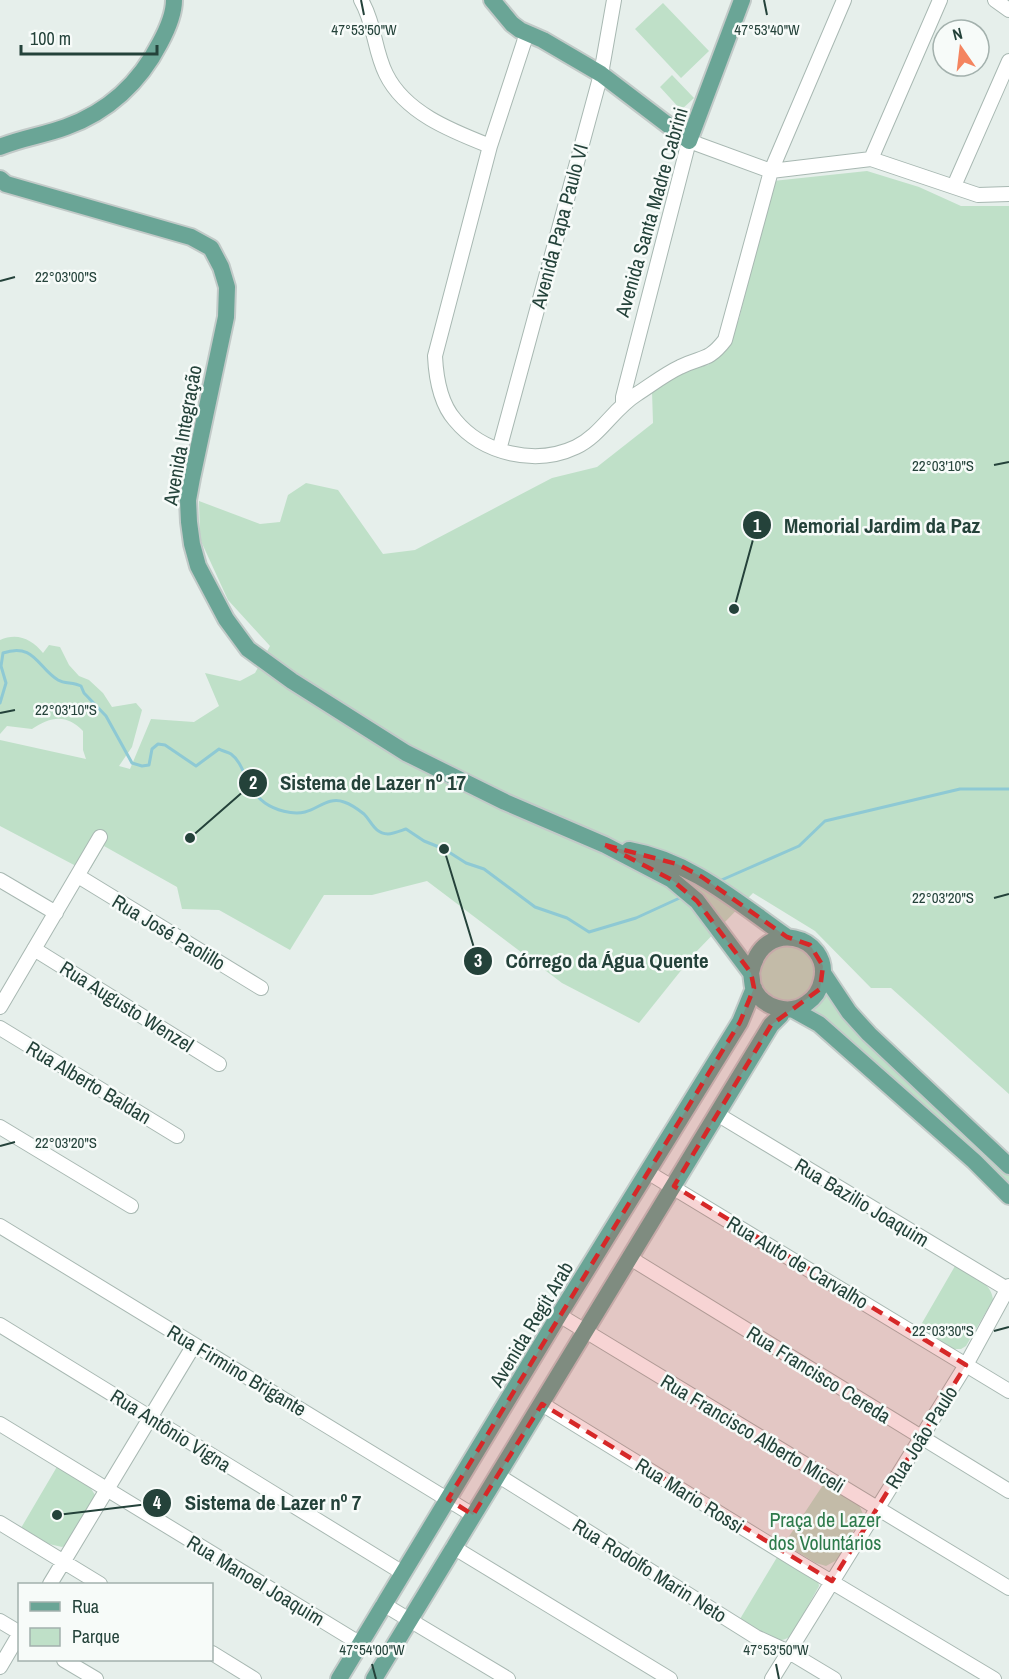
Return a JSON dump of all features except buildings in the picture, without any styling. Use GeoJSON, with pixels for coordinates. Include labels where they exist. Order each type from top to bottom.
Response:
{"type":"FeatureCollection","features":[{"type":"Feature","properties":{"kind":"main road"},"geometry":{"type":"LineString","coordinates":[[0,147],[66,128],[115,99],[139,78],[152,59],[169,25],[174,0]]}},
{"type":"Feature","properties":{"kind":"main road","name":"Avenida Santa Madre Cabrini"},"geometry":{"type":"LineString","coordinates":[[689,141],[742,0]]}},
{"type":"Feature","properties":{"kind":"main road"},"geometry":{"type":"LineString","coordinates":[[496,2],[512,24],[601,74],[689,141]]}},
{"type":"Feature","properties":{"kind":"main road","name":"Avenida Integração"},"geometry":{"type":"LineString","coordinates":[[0,179],[6,184],[191,237],[211,248],[221,267],[227,287],[226,317],[188,500],[189,522],[198,566],[207,586],[226,619],[248,649],[292,681],[406,753],[505,802],[605,845],[672,880],[689,894],[752,981]]}},
{"type":"Feature","properties":{"kind":"main road","name":"Avenida Integração"},"geometry":{"type":"LineString","coordinates":[[605,845],[636,851],[677,864],[712,884],[787,937]]}},
{"type":"Feature","properties":{"kind":"main road"},"geometry":{"type":"LineString","coordinates":[[1009,1166],[870,1035],[849,1012],[824,973],[818,954],[810,945],[799,939],[787,937],[773,940],[761,948],[753,960],[752,981],[763,1001],[819,1024],[974,1161],[1009,1196]]}},
{"type":"Feature","properties":{"kind":"main road"},"geometry":{"type":"LineString","coordinates":[[374,1679],[771,1025],[787,1010],[803,1006],[813,999],[820,989],[824,973]]}},
{"type":"Feature","properties":{"kind":"main road","name":"Avenida Regit Arab"},"geometry":{"type":"LineString","coordinates":[[340,1679],[359,1643],[740,1022],[752,981]]}},
{"type":"Feature","properties":{"kind":"street"},"geometry":{"type":"LineString","coordinates":[[361,0],[375,33],[386,74],[395,87],[408,101],[437,123],[490,146]]}},
{"type":"Feature","properties":{"kind":"street","name":"Avenida Papa Paulo VI"},"geometry":{"type":"LineString","coordinates":[[499,450],[601,74],[614,0]]}},
{"type":"Feature","properties":{"kind":"street"},"geometry":{"type":"LineString","coordinates":[[527,33],[490,146],[435,356],[440,390],[454,419],[471,435],[499,450],[519,455],[547,457],[579,446],[607,424],[622,404],[678,368],[707,358],[725,340],[771,171],[844,0]]}},
{"type":"Feature","properties":{"kind":"street"},"geometry":{"type":"LineString","coordinates":[[872,159],[940,0]]}},
{"type":"Feature","properties":{"kind":"street"},"geometry":{"type":"LineString","coordinates":[[995,0],[1009,10]]}},
{"type":"Feature","properties":{"kind":"street"},"geometry":{"type":"LineString","coordinates":[[954,186],[1009,61]]}},
{"type":"Feature","properties":{"kind":"street"},"geometry":{"type":"LineString","coordinates":[[689,141],[771,171],[872,159],[978,195],[1009,194]]}},
{"type":"Feature","properties":{"kind":"street","name":"Avenida Santa Madre Cabrini"},"geometry":{"type":"LineString","coordinates":[[622,404],[689,141]]}},
{"type":"Feature","properties":{"kind":"street"},"geometry":{"type":"LineString","coordinates":[[0,1007],[100,837]]}},
{"type":"Feature","properties":{"kind":"street","name":"Rua José Paolillo"},"geometry":{"type":"LineString","coordinates":[[78,876],[261,988]]}},
{"type":"Feature","properties":{"kind":"street"},"geometry":{"type":"LineString","coordinates":[[0,880],[56,913]]}},
{"type":"Feature","properties":{"kind":"street","name":"Rua Augusto Wenzel"},"geometry":{"type":"LineString","coordinates":[[34,949],[219,1064]]}},
{"type":"Feature","properties":{"kind":"street"},"geometry":{"type":"LineString","coordinates":[[0,977],[13,985]]}},
{"type":"Feature","properties":{"kind":"street","name":"Rua Alberto Baldan"},"geometry":{"type":"LineString","coordinates":[[0,1028],[177,1136]]}},
{"type":"Feature","properties":{"kind":"street","name":"Rua Bazilio Joaquim"},"geometry":{"type":"LineString","coordinates":[[717,1114],[1008,1288]]}},
{"type":"Feature","properties":{"kind":"street"},"geometry":{"type":"LineString","coordinates":[[0,1127],[131,1206]]}},
{"type":"Feature","properties":{"kind":"street","name":"Rua Auto de Carvalho"},"geometry":{"type":"LineString","coordinates":[[649,1173],[674,1186],[1009,1391]]}},
{"type":"Feature","properties":{"kind":"street","name":"Rua Firmino Brigante"},"geometry":{"type":"LineString","coordinates":[[0,1226],[448,1498],[472,1515]]}},
{"type":"Feature","properties":{"kind":"street","name":"Rua Francisco Cereda"},"geometry":{"type":"LineString","coordinates":[[630,1258],[1009,1491]]}},
{"type":"Feature","properties":{"kind":"street","name":"Rua João Paulo"},"geometry":{"type":"LineString","coordinates":[[772,1679],[966,1365],[1008,1288]]}},
{"type":"Feature","properties":{"kind":"street","name":"Rua Francisco Alberto Miceli"},"geometry":{"type":"LineString","coordinates":[[559,1315],[1009,1588]]}},
{"type":"Feature","properties":{"kind":"street","name":"Rua Antônio Vigna"},"geometry":{"type":"LineString","coordinates":[[0,1325],[403,1573]]}},
{"type":"Feature","properties":{"kind":"street"},"geometry":{"type":"LineString","coordinates":[[51,1583],[194,1345]]}},
{"type":"Feature","properties":{"kind":"street","name":"Rua Mario Rossi"},"geometry":{"type":"LineString","coordinates":[[542,1404],[994,1679]]}},
{"type":"Feature","properties":{"kind":"street","name":"Rua Manoel Joaquim"},"geometry":{"type":"LineString","coordinates":[[0,1424],[359,1643]]}},
{"type":"Feature","properties":{"kind":"street","name":"Rua Rodolfo Marin Neto"},"geometry":{"type":"LineString","coordinates":[[499,1476],[756,1636],[789,1652],[834,1679]]}},
{"type":"Feature","properties":{"kind":"street"},"geometry":{"type":"LineString","coordinates":[[0,1523],[98,1583]]}},
{"type":"Feature","properties":{"kind":"street"},"geometry":{"type":"LineString","coordinates":[[453,1547],[670,1679]]}},
{"type":"Feature","properties":{"kind":"street"},"geometry":{"type":"LineString","coordinates":[[383,1604],[508,1679]]}},
{"type":"Feature","properties":{"kind":"street"},"geometry":{"type":"LineString","coordinates":[[0,1621],[18,1632]]}},
{"type":"Feature","properties":{"kind":"street"},"geometry":{"type":"LineString","coordinates":[[0,1666],[18,1636]]}},
{"type":"Feature","properties":{"kind":"street"},"geometry":{"type":"LineString","coordinates":[[213,1654],[254,1679]]}},
{"type":"Feature","properties":{"kind":"street"},"geometry":{"type":"LineString","coordinates":[[67,1661],[96,1679]]}},
{"type":"Feature","properties":{"kind":"highlighted area"},"geometry":{"type":"Polygon","coordinates":[[[605,845],[677,864],[702,877],[787,937],[810,945],[823,966],[820,989],[771,1025],[674,1186],[966,1365],[832,1581],[542,1404],[473,1515],[448,1499],[740,1022],[754,988],[751,973],[697,901],[672,880],[605,845]]]}},
{"type":"Feature","properties":{"kind":"green space"},"geometry":{"type":"Polygon","coordinates":[[[663,3],[709,51],[681,78],[635,29],[663,3]]]}},
{"type":"Feature","properties":{"kind":"green space"},"geometry":{"type":"Polygon","coordinates":[[[672,75],[694,98],[681,110],[660,87],[672,75]]]}},
{"type":"Feature","properties":{"kind":"green space"},"geometry":{"type":"Polygon","coordinates":[[[867,171],[919,187],[961,206],[1009,206],[1009,1094],[891,988],[871,988],[815,931],[753,893],[695,953],[639,1023],[562,983],[427,881],[372,895],[324,895],[290,950],[219,910],[182,909],[177,887],[104,846],[91,868],[76,866],[0,826],[0,740],[86,759],[83,750],[83,731],[65,719],[52,719],[32,729],[7,726],[0,734],[0,640],[12,637],[24,638],[43,653],[49,645],[60,647],[69,665],[79,676],[89,680],[103,693],[112,707],[136,703],[142,710],[132,747],[119,766],[130,769],[151,719],[194,722],[219,706],[205,673],[240,681],[255,673],[270,646],[228,600],[200,539],[199,501],[260,524],[280,522],[288,495],[306,483],[338,490],[383,554],[415,550],[552,478],[597,467],[653,423],[652,391],[681,371],[708,365],[726,348],[739,319],[773,181],[867,171]]]}},
{"type":"Feature","properties":{"kind":"green space"},"geometry":{"type":"Polygon","coordinates":[[[779,944],[804,948],[817,968],[811,992],[789,1003],[768,995],[760,981],[758,965],[779,944]]]}},
{"type":"Feature","properties":{"kind":"green space"},"geometry":{"type":"Polygon","coordinates":[[[824,989],[886,1059],[1009,1175],[1009,1188],[831,1022],[804,1008],[824,989]]]}},
{"type":"Feature","properties":{"kind":"green space"},"geometry":{"type":"Polygon","coordinates":[[[955,1266],[984,1283],[989,1288],[993,1300],[966,1346],[961,1349],[952,1349],[918,1330],[955,1266]]]}},
{"type":"Feature","properties":{"kind":"green space"},"geometry":{"type":"Polygon","coordinates":[[[58,1465],[87,1482],[95,1495],[93,1503],[68,1544],[62,1547],[49,1544],[21,1528],[58,1465]]]}},
{"type":"Feature","properties":{"kind":"green space","name":"Praça de Lazer dos Voluntários"},"geometry":{"type":"Polygon","coordinates":[[[825,1482],[859,1505],[863,1514],[837,1560],[826,1566],[816,1563],[784,1544],[825,1482]]]}},
{"type":"Feature","properties":{"kind":"green space"},"geometry":{"type":"Polygon","coordinates":[[[779,1554],[818,1581],[819,1586],[793,1633],[785,1639],[775,1640],[740,1619],[779,1554]]]}},
{"type":"Feature","properties":{"kind":"waterway"},"geometry":{"type":"LineString","coordinates":[[0,703],[6,683],[1,666],[3,653],[22,651],[35,658],[58,680],[81,686],[84,693],[106,716],[132,763],[142,766],[149,765],[152,749],[158,744],[165,745],[196,766],[219,749],[236,758],[254,791],[269,806],[300,813],[333,801],[346,803],[364,814],[379,832],[390,834],[406,829],[466,863],[484,869],[535,907],[567,918],[589,932],[636,918],[684,896]]}},
{"type":"Feature","properties":{"kind":"waterway"},"geometry":{"type":"LineString","coordinates":[[717,882],[799,846],[825,821],[960,789],[1009,789]]}},
{"type":"Feature","properties":{"kind":"place","name":"Memorial Jardim da Paz"},"geometry":{"type":"Point","coordinates":[734,609]}},
{"type":"Feature","properties":{"kind":"place","name":"Sistema de Lazer nº 17"},"geometry":{"type":"Point","coordinates":[190,838]}},
{"type":"Feature","properties":{"kind":"place","name":"Córrego da Água Quente"},"geometry":{"type":"Point","coordinates":[444,849]}},
{"type":"Feature","properties":{"kind":"place","name":"Sistema de Lazer nº 7"},"geometry":{"type":"Point","coordinates":[57,1515]}}]}
